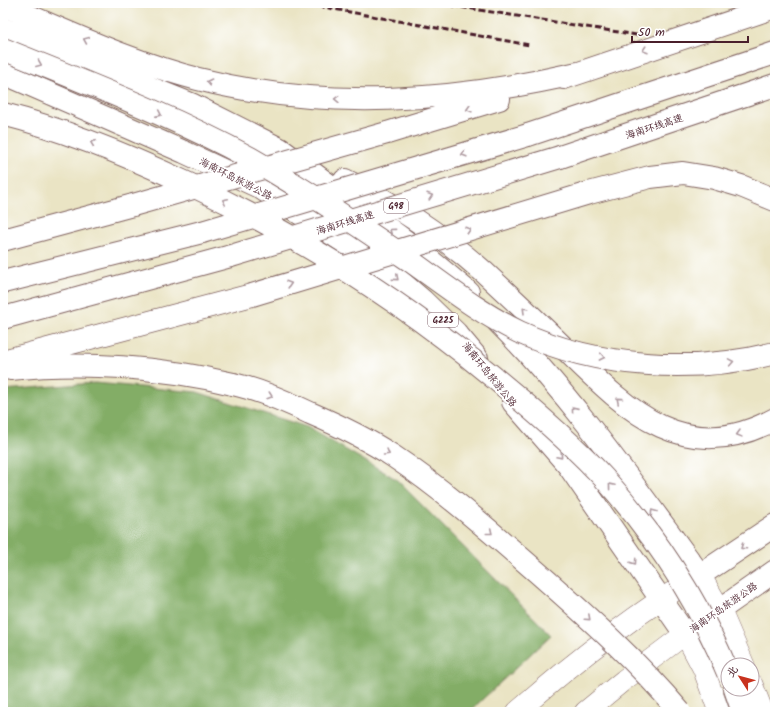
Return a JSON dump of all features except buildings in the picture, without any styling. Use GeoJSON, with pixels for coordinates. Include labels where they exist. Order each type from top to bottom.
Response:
{"type":"FeatureCollection","features":[{"type":"Feature","properties":{"kind":"highway"},"geometry":{"type":"LineString","coordinates":[[3,5],[154,66],[227,86],[302,98],[346,100],[444,96],[520,86],[578,73]]}},
{"type":"Feature","properties":{"kind":"highway"},"geometry":{"type":"LineString","coordinates":[[3,240],[133,205],[479,106],[775,7]]}},
{"type":"Feature","properties":{"kind":"highway"},"geometry":{"type":"LineString","coordinates":[[3,28],[193,105],[378,196],[455,247],[519,305],[601,384],[628,407],[650,422],[674,432],[715,438],[735,436],[757,429],[775,419]]}},
{"type":"Feature","properties":{"kind":"highway"},"geometry":{"type":"LineString","coordinates":[[3,49],[174,120],[250,159],[339,213],[471,305],[520,332],[565,348],[601,358],[642,363],[682,365],[722,363],[775,353]]}},
{"type":"Feature","properties":{"kind":"highway"},"geometry":{"type":"LineString","coordinates":[[3,282],[202,232],[528,135],[775,53]]}},
{"type":"Feature","properties":{"kind":"highway","name":"海南环岛旅游公路"},"geometry":{"type":"LineString","coordinates":[[3,73],[184,152],[259,187],[383,267],[423,301],[456,333],[568,465],[685,634],[775,571]]}},
{"type":"Feature","properties":{"kind":"highway","name":"海南环线高速"},"geometry":{"type":"LineString","coordinates":[[3,318],[231,256],[560,157],[775,85]]}},
{"type":"Feature","properties":{"kind":"highway"},"geometry":{"type":"LineString","coordinates":[[3,90],[312,221]]}},
{"type":"Feature","properties":{"kind":"highway"},"geometry":{"type":"LineString","coordinates":[[3,114],[44,126],[122,154],[229,203],[295,239],[371,286],[472,359],[535,411],[603,477],[634,514],[664,555],[694,604],[722,657]]}},
{"type":"Feature","properties":{"kind":"highway"},"geometry":{"type":"LineString","coordinates":[[280,149],[419,251],[464,288],[500,323],[526,352],[614,459],[700,575],[775,525]]}},
{"type":"Feature","properties":{"kind":"highway"},"geometry":{"type":"LineString","coordinates":[[3,361],[252,295],[589,193],[650,177],[683,174],[714,178],[742,186],[775,200]]}},
{"type":"Feature","properties":{"kind":"highway"},"geometry":{"type":"LineString","coordinates":[[3,370],[74,366],[113,367],[203,377],[233,384],[276,398],[328,421],[392,456],[507,546],[558,590],[631,658],[680,712]]}},
{"type":"Feature","properties":{"kind":"highway"},"geometry":{"type":"LineString","coordinates":[[738,697],[743,712]]}},
{"type":"Feature","properties":{"kind":"main road"},"geometry":{"type":"LineString","coordinates":[[517,712],[565,670],[629,620],[700,575],[720,610],[741,657]]}},
{"type":"Feature","properties":{"kind":"main road"},"geometry":{"type":"LineString","coordinates":[[585,712],[624,680],[685,634],[702,668],[719,712]]}},
{"type":"Feature","properties":{"kind":"main road"},"geometry":{"type":"LineString","coordinates":[[757,697],[763,712]]}},
{"type":"Feature","properties":{"kind":"green space"},"geometry":{"type":"Polygon","coordinates":[[[95,383],[197,392],[307,427],[396,479],[551,635],[469,712],[3,712],[3,390],[95,383]]]}},
{"type":"Feature","properties":{"kind":"railway"},"geometry":{"type":"LineString","coordinates":[[301,3],[529,45]]}},
{"type":"Feature","properties":{"kind":"railway"},"geometry":{"type":"LineString","coordinates":[[435,3],[637,35]]}}]}
